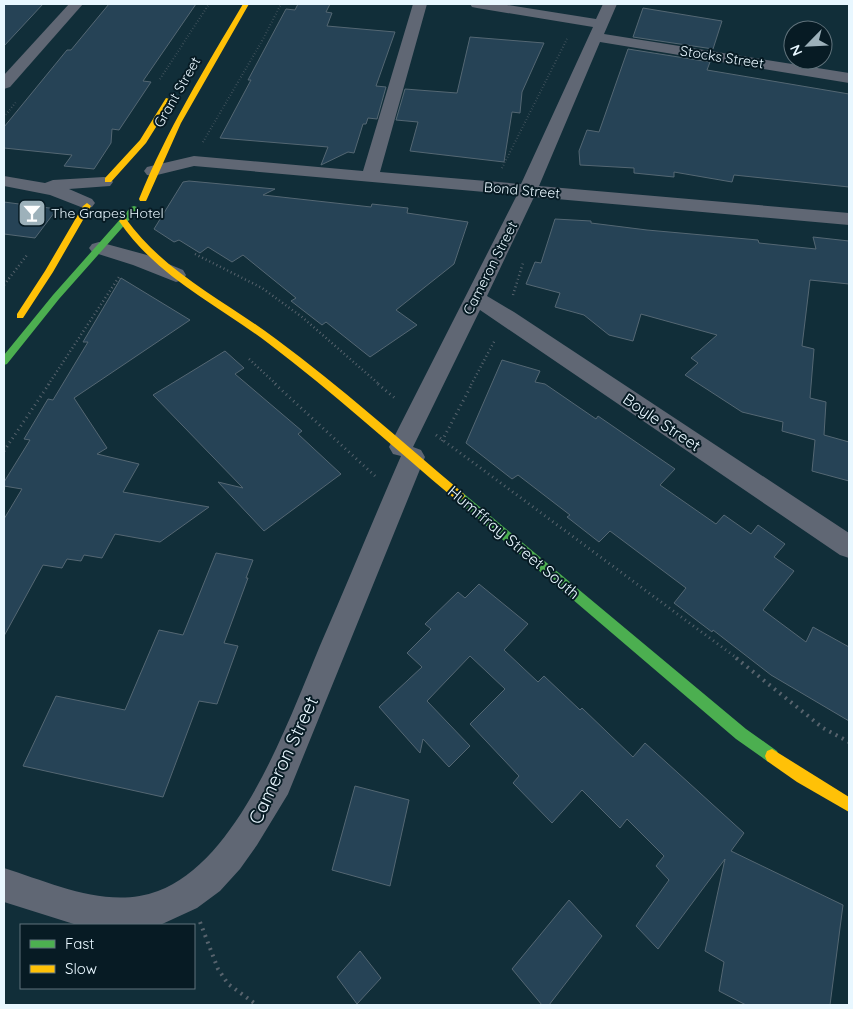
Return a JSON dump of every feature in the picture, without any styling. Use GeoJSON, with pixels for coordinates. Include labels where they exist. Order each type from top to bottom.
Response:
{"type":"FeatureCollection","features":[{"type":"Feature","properties":{"kind":"main road","name":"Grant Street"},"geometry":{"type":"LineString","coordinates":[[141,202],[147,194],[153,171],[182,110],[246,4]]}},
{"type":"Feature","properties":{"kind":"main road","name":"Grant Street"},"geometry":{"type":"LineString","coordinates":[[89,207],[88,194],[106,181],[142,141],[177,87]]}},
{"type":"Feature","properties":{"kind":"main road"},"geometry":{"type":"LineString","coordinates":[[106,181],[124,178]]}},
{"type":"Feature","properties":{"kind":"main road"},"geometry":{"type":"LineString","coordinates":[[4,361],[51,303],[90,245],[118,217],[141,202],[145,189],[138,182]]}},
{"type":"Feature","properties":{"kind":"main road"},"geometry":{"type":"LineString","coordinates":[[14,325],[50,272],[89,207]]}},
{"type":"Feature","properties":{"kind":"main road","name":"Humffray Street South"},"geometry":{"type":"LineString","coordinates":[[118,217],[135,241],[179,276],[254,327],[407,452],[741,734],[802,777],[849,806]]}},
{"type":"Feature","properties":{"kind":"main road"},"geometry":{"type":"LineString","coordinates":[[73,231],[76,238],[90,245]]}},
{"type":"Feature","properties":{"kind":"street"},"geometry":{"type":"LineString","coordinates":[[4,84],[76,4]]}},
{"type":"Feature","properties":{"kind":"street"},"geometry":{"type":"LineString","coordinates":[[370,177],[420,4]]}},
{"type":"Feature","properties":{"kind":"street","name":"Stocks Street"},"geometry":{"type":"LineString","coordinates":[[477,4],[580,20],[603,27],[849,78]]}},
{"type":"Feature","properties":{"kind":"street","name":"Cameron Street"},"geometry":{"type":"LineString","coordinates":[[4,885],[85,910],[110,914],[144,912],[189,894],[216,873],[239,846],[277,783],[397,496],[417,418],[528,191],[603,27],[610,4]]}},
{"type":"Feature","properties":{"kind":"street"},"geometry":{"type":"LineString","coordinates":[[833,61],[849,64]]}},
{"type":"Feature","properties":{"kind":"street","name":"Bond Street"},"geometry":{"type":"LineString","coordinates":[[164,146],[176,155],[194,161],[849,219]]}},
{"type":"Feature","properties":{"kind":"street","name":"Bond Street"},"geometry":{"type":"LineString","coordinates":[[153,171],[194,161]]}},
{"type":"Feature","properties":{"kind":"street"},"geometry":{"type":"LineString","coordinates":[[4,181],[33,185],[69,195],[89,207]]}},
{"type":"Feature","properties":{"kind":"street"},"geometry":{"type":"LineString","coordinates":[[33,185],[106,181]]}},
{"type":"Feature","properties":{"kind":"street","name":"Humffray Street South"},"geometry":{"type":"LineString","coordinates":[[90,245],[131,257],[179,276]]}},
{"type":"Feature","properties":{"kind":"street","name":"Boyle Street"},"geometry":{"type":"LineString","coordinates":[[475,298],[507,317],[849,547]]}},
{"type":"Feature","properties":{"kind":"path"},"geometry":{"type":"LineString","coordinates":[[194,161],[281,4]]}},
{"type":"Feature","properties":{"kind":"path"},"geometry":{"type":"LineString","coordinates":[[502,168],[574,26],[580,20]]}},
{"type":"Feature","properties":{"kind":"path"},"geometry":{"type":"LineString","coordinates":[[192,253],[262,288],[302,317],[442,441],[736,658],[823,728],[849,742]]}},
{"type":"Feature","properties":{"kind":"path"},"geometry":{"type":"LineString","coordinates":[[4,451],[120,275]]}},
{"type":"Feature","properties":{"kind":"path"},"geometry":{"type":"LineString","coordinates":[[442,441],[507,317]]}},
{"type":"Feature","properties":{"kind":"path"},"geometry":{"type":"LineString","coordinates":[[248,358],[397,496]]}},
{"type":"Feature","properties":{"kind":"path"},"geometry":{"type":"LineString","coordinates":[[189,894],[218,969],[228,984],[257,1005]]}},
{"type":"Feature","properties":{"kind":"building"},"geometry":{"type":"Polygon","coordinates":[[[4,4],[43,4],[4,46],[4,4]]]}},
{"type":"Feature","properties":{"kind":"building"},"geometry":{"type":"Polygon","coordinates":[[[109,4],[196,4],[143,81],[151,82],[119,130],[112,129],[111,143],[94,169],[64,166],[72,155],[4,148],[4,127],[67,50],[71,50],[109,4]]]}},
{"type":"Feature","properties":{"kind":"building"},"geometry":{"type":"Polygon","coordinates":[[[298,4],[330,4],[326,12],[332,13],[327,26],[395,32],[376,86],[386,87],[377,119],[368,118],[366,124],[363,124],[354,153],[348,152],[321,165],[328,147],[220,138],[286,9],[295,10],[298,4]]]}},
{"type":"Feature","properties":{"kind":"building"},"geometry":{"type":"Polygon","coordinates":[[[643,8],[722,21],[713,49],[633,37],[643,8]]]}},
{"type":"Feature","properties":{"kind":"building"},"geometry":{"type":"Polygon","coordinates":[[[470,37],[544,43],[522,92],[520,113],[512,112],[504,162],[410,151],[418,122],[396,120],[405,89],[457,93],[470,37]]]}},
{"type":"Feature","properties":{"kind":"building"},"geometry":{"type":"Polygon","coordinates":[[[628,49],[710,62],[707,70],[849,94],[849,187],[734,175],[732,182],[674,172],[674,177],[634,173],[634,168],[580,165],[579,151],[587,130],[599,132],[628,49]]]}},
{"type":"Feature","properties":{"kind":"building"},"geometry":{"type":"Polygon","coordinates":[[[183,182],[275,189],[263,195],[371,207],[372,204],[408,208],[407,213],[468,222],[454,264],[396,310],[417,325],[370,357],[326,322],[322,325],[291,301],[296,298],[243,255],[232,262],[208,247],[200,253],[179,240],[174,242],[154,229],[183,182]]]}},
{"type":"Feature","properties":{"kind":"building"},"geometry":{"type":"Polygon","coordinates":[[[4,202],[57,209],[35,238],[4,234],[4,202]]]}},
{"type":"Feature","properties":{"kind":"building"},"geometry":{"type":"Polygon","coordinates":[[[555,219],[591,221],[591,223],[647,230],[758,240],[759,243],[816,249],[813,237],[849,241],[849,284],[810,280],[802,346],[814,349],[810,398],[826,402],[824,435],[849,442],[849,481],[812,471],[815,440],[782,431],[783,422],[742,412],[685,375],[698,363],[691,358],[717,335],[641,314],[633,341],[609,335],[584,315],[555,307],[560,293],[526,284],[535,262],[541,263],[555,219]]]}},
{"type":"Feature","properties":{"kind":"building"},"geometry":{"type":"Polygon","coordinates":[[[121,278],[190,320],[74,398],[107,448],[97,454],[139,464],[123,492],[209,507],[160,542],[115,534],[102,558],[84,555],[81,561],[67,559],[62,568],[43,565],[4,636],[4,519],[22,489],[4,486],[4,482],[30,440],[24,439],[48,399],[53,400],[88,342],[83,342],[121,278]]]}},
{"type":"Feature","properties":{"kind":"building"},"geometry":{"type":"Polygon","coordinates":[[[225,351],[244,368],[235,374],[302,431],[298,434],[341,474],[264,531],[218,482],[243,488],[153,395],[225,351]]]}},
{"type":"Feature","properties":{"kind":"building"},"geometry":{"type":"Polygon","coordinates":[[[502,360],[540,371],[535,382],[545,384],[596,419],[598,416],[675,469],[660,485],[716,524],[724,515],[751,534],[758,525],[785,544],[774,557],[794,571],[763,610],[806,642],[813,627],[849,647],[849,721],[771,675],[713,630],[712,632],[674,603],[686,588],[610,531],[599,542],[567,517],[570,515],[518,475],[512,479],[466,443],[502,360]]]}},
{"type":"Feature","properties":{"kind":"building"},"geometry":{"type":"Polygon","coordinates":[[[216,553],[253,560],[224,643],[238,646],[217,704],[199,701],[163,797],[23,766],[56,696],[125,710],[159,630],[183,635],[216,553]]]}},
{"type":"Feature","properties":{"kind":"building"},"geometry":{"type":"Polygon","coordinates":[[[479,584],[528,624],[504,650],[538,682],[544,676],[580,710],[582,708],[633,757],[645,743],[744,833],[731,851],[843,905],[830,1005],[746,1005],[719,991],[724,962],[705,951],[725,859],[658,949],[636,926],[669,880],[656,866],[664,856],[627,819],[620,828],[582,790],[552,823],[513,783],[519,776],[470,724],[505,689],[470,656],[427,701],[470,746],[449,767],[423,739],[420,753],[379,707],[422,667],[407,653],[431,629],[425,624],[458,592],[465,598],[479,584]]]}},
{"type":"Feature","properties":{"kind":"building"},"geometry":{"type":"Polygon","coordinates":[[[355,786],[409,800],[390,886],[332,870],[355,786]]]}},
{"type":"Feature","properties":{"kind":"building"},"geometry":{"type":"Polygon","coordinates":[[[569,900],[602,936],[549,1005],[542,1005],[512,969],[569,900]]]}},
{"type":"Feature","properties":{"kind":"building"},"geometry":{"type":"Polygon","coordinates":[[[360,951],[381,978],[357,1004],[337,977],[360,951]]]}},
{"type":"Feature","properties":{"kind":"traffic: fast"},"geometry":{"type":"LineString","coordinates":[[4,361],[56,297],[134,209]]}},
{"type":"Feature","properties":{"kind":"traffic: fast"},"geometry":{"type":"LineString","coordinates":[[459,496],[741,734],[772,756]]}},
{"type":"Feature","properties":{"kind":"traffic: slow"},"geometry":{"type":"LineString","coordinates":[[143,199],[177,123],[246,4]]}},
{"type":"Feature","properties":{"kind":"traffic: slow"},"geometry":{"type":"LineString","coordinates":[[108,180],[143,141],[169,100]]}},
{"type":"Feature","properties":{"kind":"traffic: slow"},"geometry":{"type":"LineString","coordinates":[[20,316],[49,272],[87,206]]}},
{"type":"Feature","properties":{"kind":"traffic: slow"},"geometry":{"type":"LineString","coordinates":[[123,221],[136,239],[171,272],[254,328],[296,360],[459,496]]}},
{"type":"Feature","properties":{"kind":"traffic: slow"},"geometry":{"type":"LineString","coordinates":[[772,756],[802,777],[849,805]]}},
{"type":"Feature","properties":{"kind":"place","name":"The Grapes Hotel"},"geometry":{"type":"Point","coordinates":[32,213]}}]}
